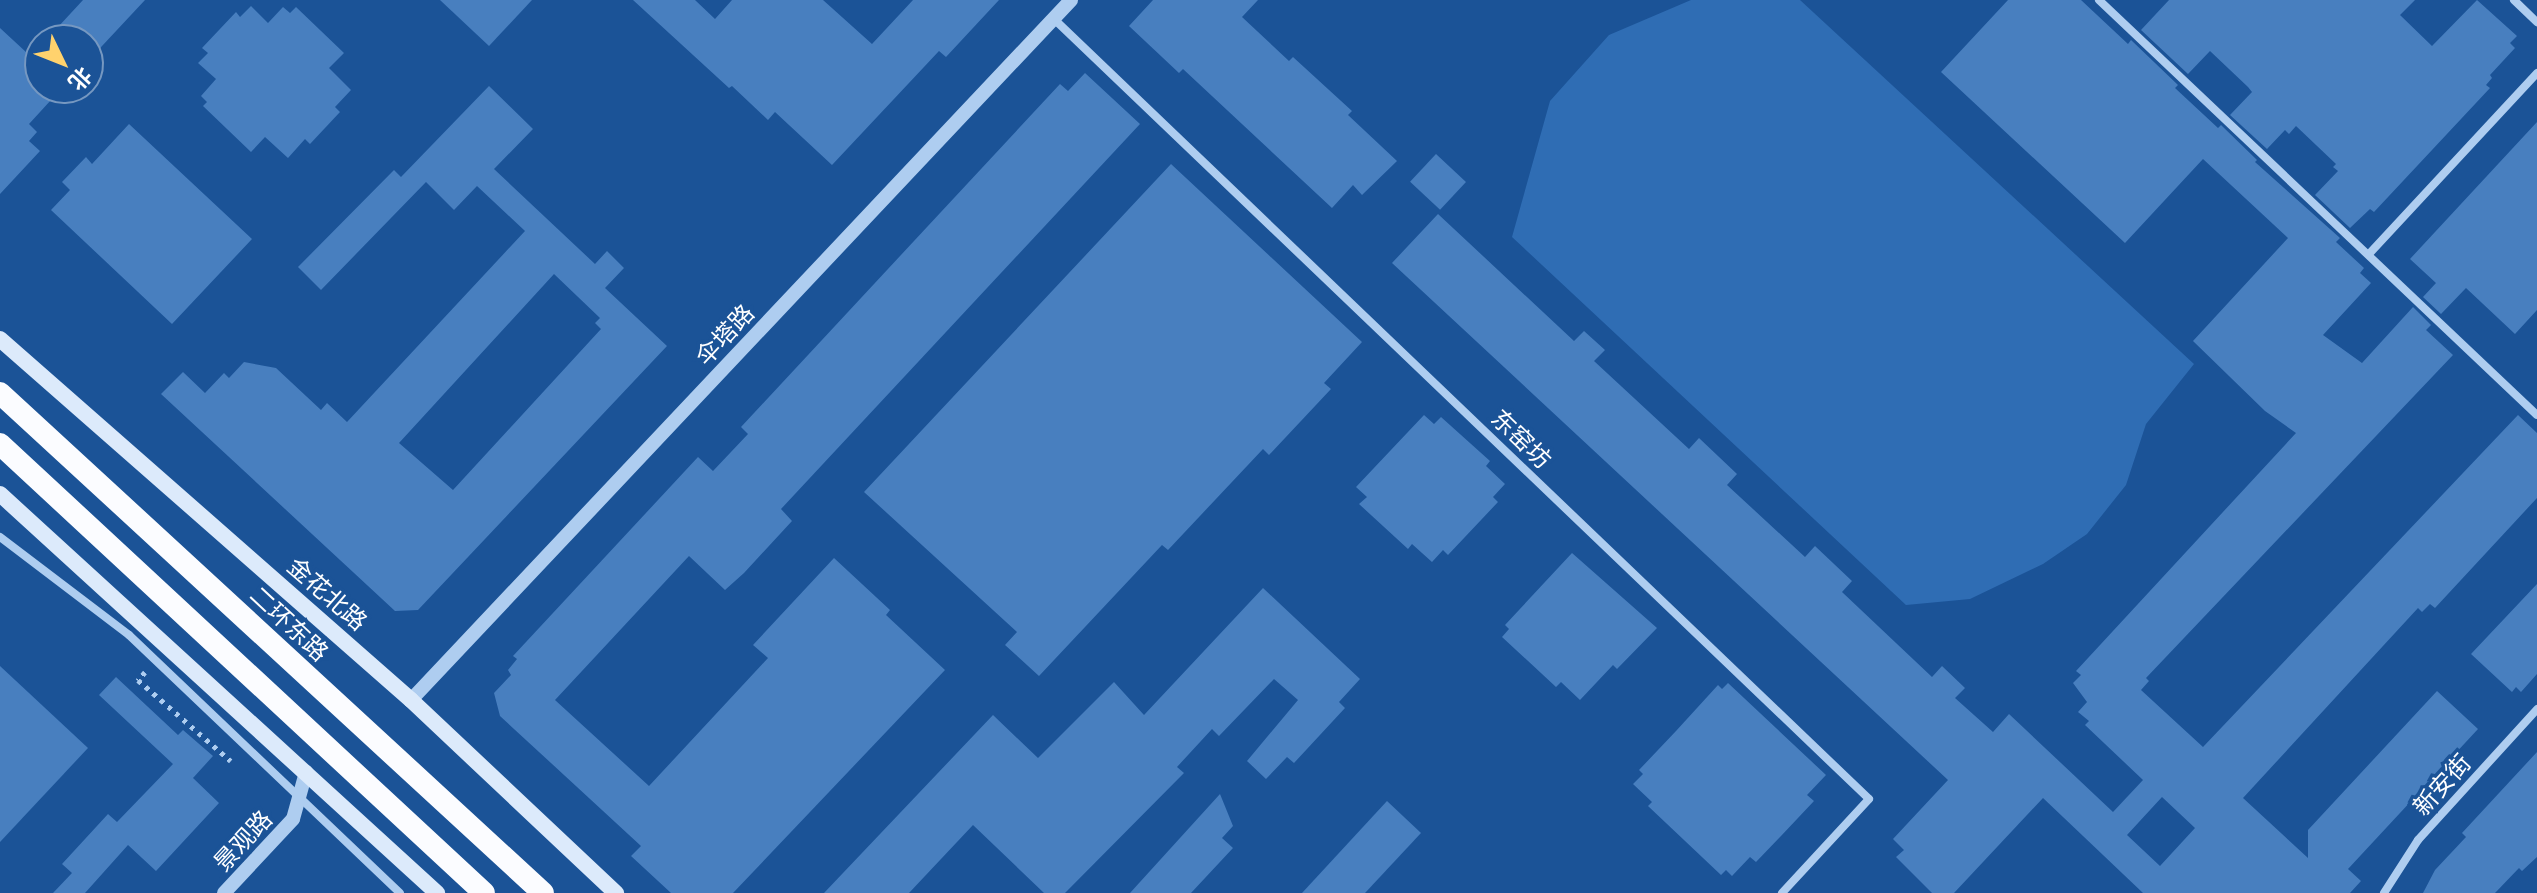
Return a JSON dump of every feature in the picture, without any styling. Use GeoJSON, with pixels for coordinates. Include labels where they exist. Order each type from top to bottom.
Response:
{"type":"FeatureCollection","features":[{"type":"Feature","properties":{"kind":"highway"},"geometry":{"type":"LineString","coordinates":[[0,383],[35,426]]}},
{"type":"Feature","properties":{"kind":"highway","name":"二环东路"},"geometry":{"type":"LineString","coordinates":[[0,393],[543,893]]}},
{"type":"Feature","properties":{"kind":"highway"},"geometry":{"type":"LineString","coordinates":[[3,448],[484,893]]}},
{"type":"Feature","properties":{"kind":"main road","name":"金花北路"},"geometry":{"type":"LineString","coordinates":[[0,339],[411,700],[616,893]]}},
{"type":"Feature","properties":{"kind":"main road"},"geometry":{"type":"LineString","coordinates":[[0,494],[437,893]]}},
{"type":"Feature","properties":{"kind":"street","name":"伞塔路"},"geometry":{"type":"LineString","coordinates":[[411,700],[1071,0]]}},
{"type":"Feature","properties":{"kind":"street"},"geometry":{"type":"LineString","coordinates":[[2099,0],[2537,415]]}},
{"type":"Feature","properties":{"kind":"street"},"geometry":{"type":"LineString","coordinates":[[2514,0],[2537,22]]}},
{"type":"Feature","properties":{"kind":"street","name":"东窑坊"},"geometry":{"type":"LineString","coordinates":[[1054,19],[1869,799],[1782,893]]}},
{"type":"Feature","properties":{"kind":"street"},"geometry":{"type":"LineString","coordinates":[[2369,254],[2537,73]]}},
{"type":"Feature","properties":{"kind":"street"},"geometry":{"type":"LineString","coordinates":[[0,537],[129,635],[400,893]]}},
{"type":"Feature","properties":{"kind":"street","name":"新安街"},"geometry":{"type":"LineString","coordinates":[[2384,893],[2418,840],[2537,709]]}},
{"type":"Feature","properties":{"kind":"street","name":"景观路"},"geometry":{"type":"LineString","coordinates":[[224,893],[293,819],[306,772]]}},
{"type":"Feature","properties":{"kind":"path"},"geometry":{"type":"LineString","coordinates":[[138,680],[235,765]]}},
{"type":"Feature","properties":{"kind":"shaded area"},"geometry":{"type":"Polygon","coordinates":[[[1691,0],[1800,0],[2194,364],[2146,424],[2126,485],[2087,534],[2043,564],[1970,599],[1906,605],[1512,237],[1550,101],[1609,35],[1691,0]]]}},
{"type":"Feature","properties":{"kind":"building"},"geometry":{"type":"Polygon","coordinates":[[[83,0],[145,0],[104,44],[104,24],[61,24],[83,0]]]}},
{"type":"Feature","properties":{"kind":"building"},"geometry":{"type":"Polygon","coordinates":[[[440,0],[532,0],[489,46],[440,0]]]}},
{"type":"Feature","properties":{"kind":"building"},"geometry":{"type":"Polygon","coordinates":[[[633,0],[695,0],[715,19],[732,0],[823,0],[872,44],[913,0],[999,0],[946,57],[939,51],[832,165],[775,112],[768,120],[732,86],[729,88],[633,0]]]}},
{"type":"Feature","properties":{"kind":"building"},"geometry":{"type":"Polygon","coordinates":[[[1153,0],[1258,0],[1242,17],[1289,61],[1293,57],[1352,111],[1348,115],[1397,161],[1362,195],[1353,185],[1332,208],[1183,69],[1179,73],[1129,26],[1153,0]]]}},
{"type":"Feature","properties":{"kind":"building"},"geometry":{"type":"Polygon","coordinates":[[[2008,0],[2081,0],[2128,44],[2131,40],[2178,85],[2175,88],[2218,128],[2221,125],[2257,160],[2255,162],[2340,238],[2336,242],[2364,268],[2360,273],[2371,283],[2323,335],[2362,363],[2413,307],[2431,325],[2426,330],[2453,355],[2146,678],[2149,681],[2141,690],[2203,747],[2518,415],[2537,433],[2537,498],[2435,608],[2430,604],[2422,612],[2418,608],[2243,798],[2308,858],[2308,830],[2437,691],[2478,729],[2348,869],[2361,881],[2350,893],[2143,893],[2043,798],[1954,893],[1932,893],[1896,857],[1904,850],[1893,839],[1948,780],[1392,263],[1438,214],[1574,341],[1584,331],[1605,350],[1594,361],[1689,449],[1699,438],[1737,474],[1727,485],[1805,557],[1815,546],[1852,581],[1842,592],[1932,677],[1942,666],[1965,688],[1955,698],[1993,732],[2009,714],[2113,812],[2143,780],[2085,725],[2089,721],[2078,712],[2087,702],[2073,683],[2081,675],[2076,671],[2296,433],[2265,411],[2193,341],[2288,238],[2203,159],[2125,243],[1941,72],[2008,0]],[[2162,797],[2127,835],[2160,866],[2195,828],[2162,797]]]}},
{"type":"Feature","properties":{"kind":"building"},"geometry":{"type":"Polygon","coordinates":[[[2169,0],[2415,0],[2400,15],[2432,46],[2477,0],[2517,36],[2510,43],[2515,48],[2490,75],[2492,78],[2486,85],[2490,88],[2374,212],[2370,209],[2350,228],[2315,195],[2338,171],[2333,167],[2336,164],[2296,126],[2289,134],[2285,130],[2267,149],[2230,115],[2252,92],[2210,51],[2188,74],[2141,30],[2169,0]]]}},
{"type":"Feature","properties":{"kind":"building"},"geometry":{"type":"Polygon","coordinates":[[[251,6],[268,23],[283,7],[290,13],[296,7],[344,53],[329,68],[351,90],[335,107],[340,112],[310,144],[305,139],[288,158],[265,137],[251,152],[203,106],[207,102],[201,96],[216,79],[198,63],[208,53],[202,48],[236,12],[240,17],[251,6]]]}},
{"type":"Feature","properties":{"kind":"building"},"geometry":{"type":"Polygon","coordinates":[[[0,28],[24,50],[24,104],[47,104],[29,124],[37,132],[29,141],[40,151],[0,194],[0,28]]]}},
{"type":"Feature","properties":{"kind":"building"},"geometry":{"type":"Polygon","coordinates":[[[1085,73],[1140,124],[781,509],[792,521],[744,573],[725,590],[689,556],[555,700],[649,786],[768,658],[753,645],[834,558],[890,610],[886,615],[945,670],[733,893],[671,893],[631,856],[641,846],[500,716],[494,693],[511,675],[508,670],[517,659],[513,656],[698,457],[713,471],[748,434],[741,427],[1060,84],[1068,91],[1085,73]]]}},
{"type":"Feature","properties":{"kind":"building"},"geometry":{"type":"Polygon","coordinates":[[[489,86],[533,129],[494,169],[595,264],[607,251],[624,268],[605,288],[667,346],[418,610],[395,611],[161,394],[183,372],[205,393],[224,373],[229,378],[244,362],[276,368],[321,410],[327,403],[347,422],[525,231],[477,186],[454,210],[426,182],[321,290],[298,267],[394,170],[401,177],[489,86]],[[554,274],[399,443],[453,490],[601,329],[595,323],[600,318],[554,274]]]}},
{"type":"Feature","properties":{"kind":"building"},"geometry":{"type":"Polygon","coordinates":[[[2537,122],[2537,310],[2515,334],[2466,288],[2441,314],[2423,297],[2436,283],[2410,259],[2537,122]]]}},
{"type":"Feature","properties":{"kind":"building"},"geometry":{"type":"Polygon","coordinates":[[[129,124],[252,239],[172,324],[51,210],[70,190],[62,182],[86,157],[92,164],[129,124]]]}},
{"type":"Feature","properties":{"kind":"building"},"geometry":{"type":"Polygon","coordinates":[[[1436,154],[1466,182],[1440,210],[1410,182],[1436,154]]]}},
{"type":"Feature","properties":{"kind":"building"},"geometry":{"type":"Polygon","coordinates":[[[1171,164],[1362,342],[1324,383],[1331,389],[1269,455],[1263,449],[1168,550],[1162,545],[1039,676],[1005,645],[1017,632],[864,492],[1171,164]]]}},
{"type":"Feature","properties":{"kind":"building"},"geometry":{"type":"Polygon","coordinates":[[[1424,415],[1434,424],[1441,417],[1490,461],[1486,466],[1505,484],[1493,497],[1498,502],[1448,555],[1443,550],[1432,562],[1412,544],[1408,549],[1359,504],[1367,497],[1356,487],[1424,415]]]}},
{"type":"Feature","properties":{"kind":"building"},"geometry":{"type":"Polygon","coordinates":[[[1572,553],[1657,628],[1617,669],[1613,665],[1580,700],[1561,682],[1556,687],[1502,637],[1509,629],[1505,625],[1572,553]]]}},
{"type":"Feature","properties":{"kind":"building"},"geometry":{"type":"Polygon","coordinates":[[[2537,584],[2537,674],[2521,692],[2516,687],[2512,692],[2471,654],[2537,584]]]}},
{"type":"Feature","properties":{"kind":"building"},"geometry":{"type":"Polygon","coordinates":[[[1263,588],[1360,679],[1339,702],[1345,708],[1294,763],[1287,757],[1266,779],[1247,761],[1298,700],[1274,679],[1219,736],[1212,729],[1177,767],[1184,773],[1065,893],[1044,893],[973,825],[909,893],[824,893],[993,715],[1038,758],[1114,682],[1144,715],[1263,588]]]}},
{"type":"Feature","properties":{"kind":"building"},"geometry":{"type":"Polygon","coordinates":[[[0,666],[88,748],[0,842],[0,666]]]}},
{"type":"Feature","properties":{"kind":"building"},"geometry":{"type":"Polygon","coordinates":[[[116,677],[178,735],[183,730],[213,756],[193,778],[219,803],[156,871],[128,845],[85,893],[53,893],[72,873],[62,864],[108,814],[117,822],[173,764],[99,695],[116,677]]]}},
{"type":"Feature","properties":{"kind":"building"},"geometry":{"type":"Polygon","coordinates":[[[1728,683],[1826,775],[1807,795],[1814,801],[1756,862],[1750,857],[1732,876],[1726,870],[1721,875],[1648,806],[1652,802],[1633,784],[1643,774],[1639,770],[1718,685],[1722,689],[1728,683]]]}},
{"type":"Feature","properties":{"kind":"building"},"geometry":{"type":"Polygon","coordinates":[[[2537,752],[2537,857],[2522,871],[2519,868],[2495,893],[2423,893],[2435,870],[2466,837],[2462,833],[2537,752]]]}},
{"type":"Feature","properties":{"kind":"building"},"geometry":{"type":"Polygon","coordinates":[[[1220,794],[1233,826],[1222,838],[1233,848],[1191,893],[1130,893],[1220,794]]]}},
{"type":"Feature","properties":{"kind":"building"},"geometry":{"type":"Polygon","coordinates":[[[1387,801],[1421,833],[1365,893],[1302,893],[1387,801]]]}}]}
